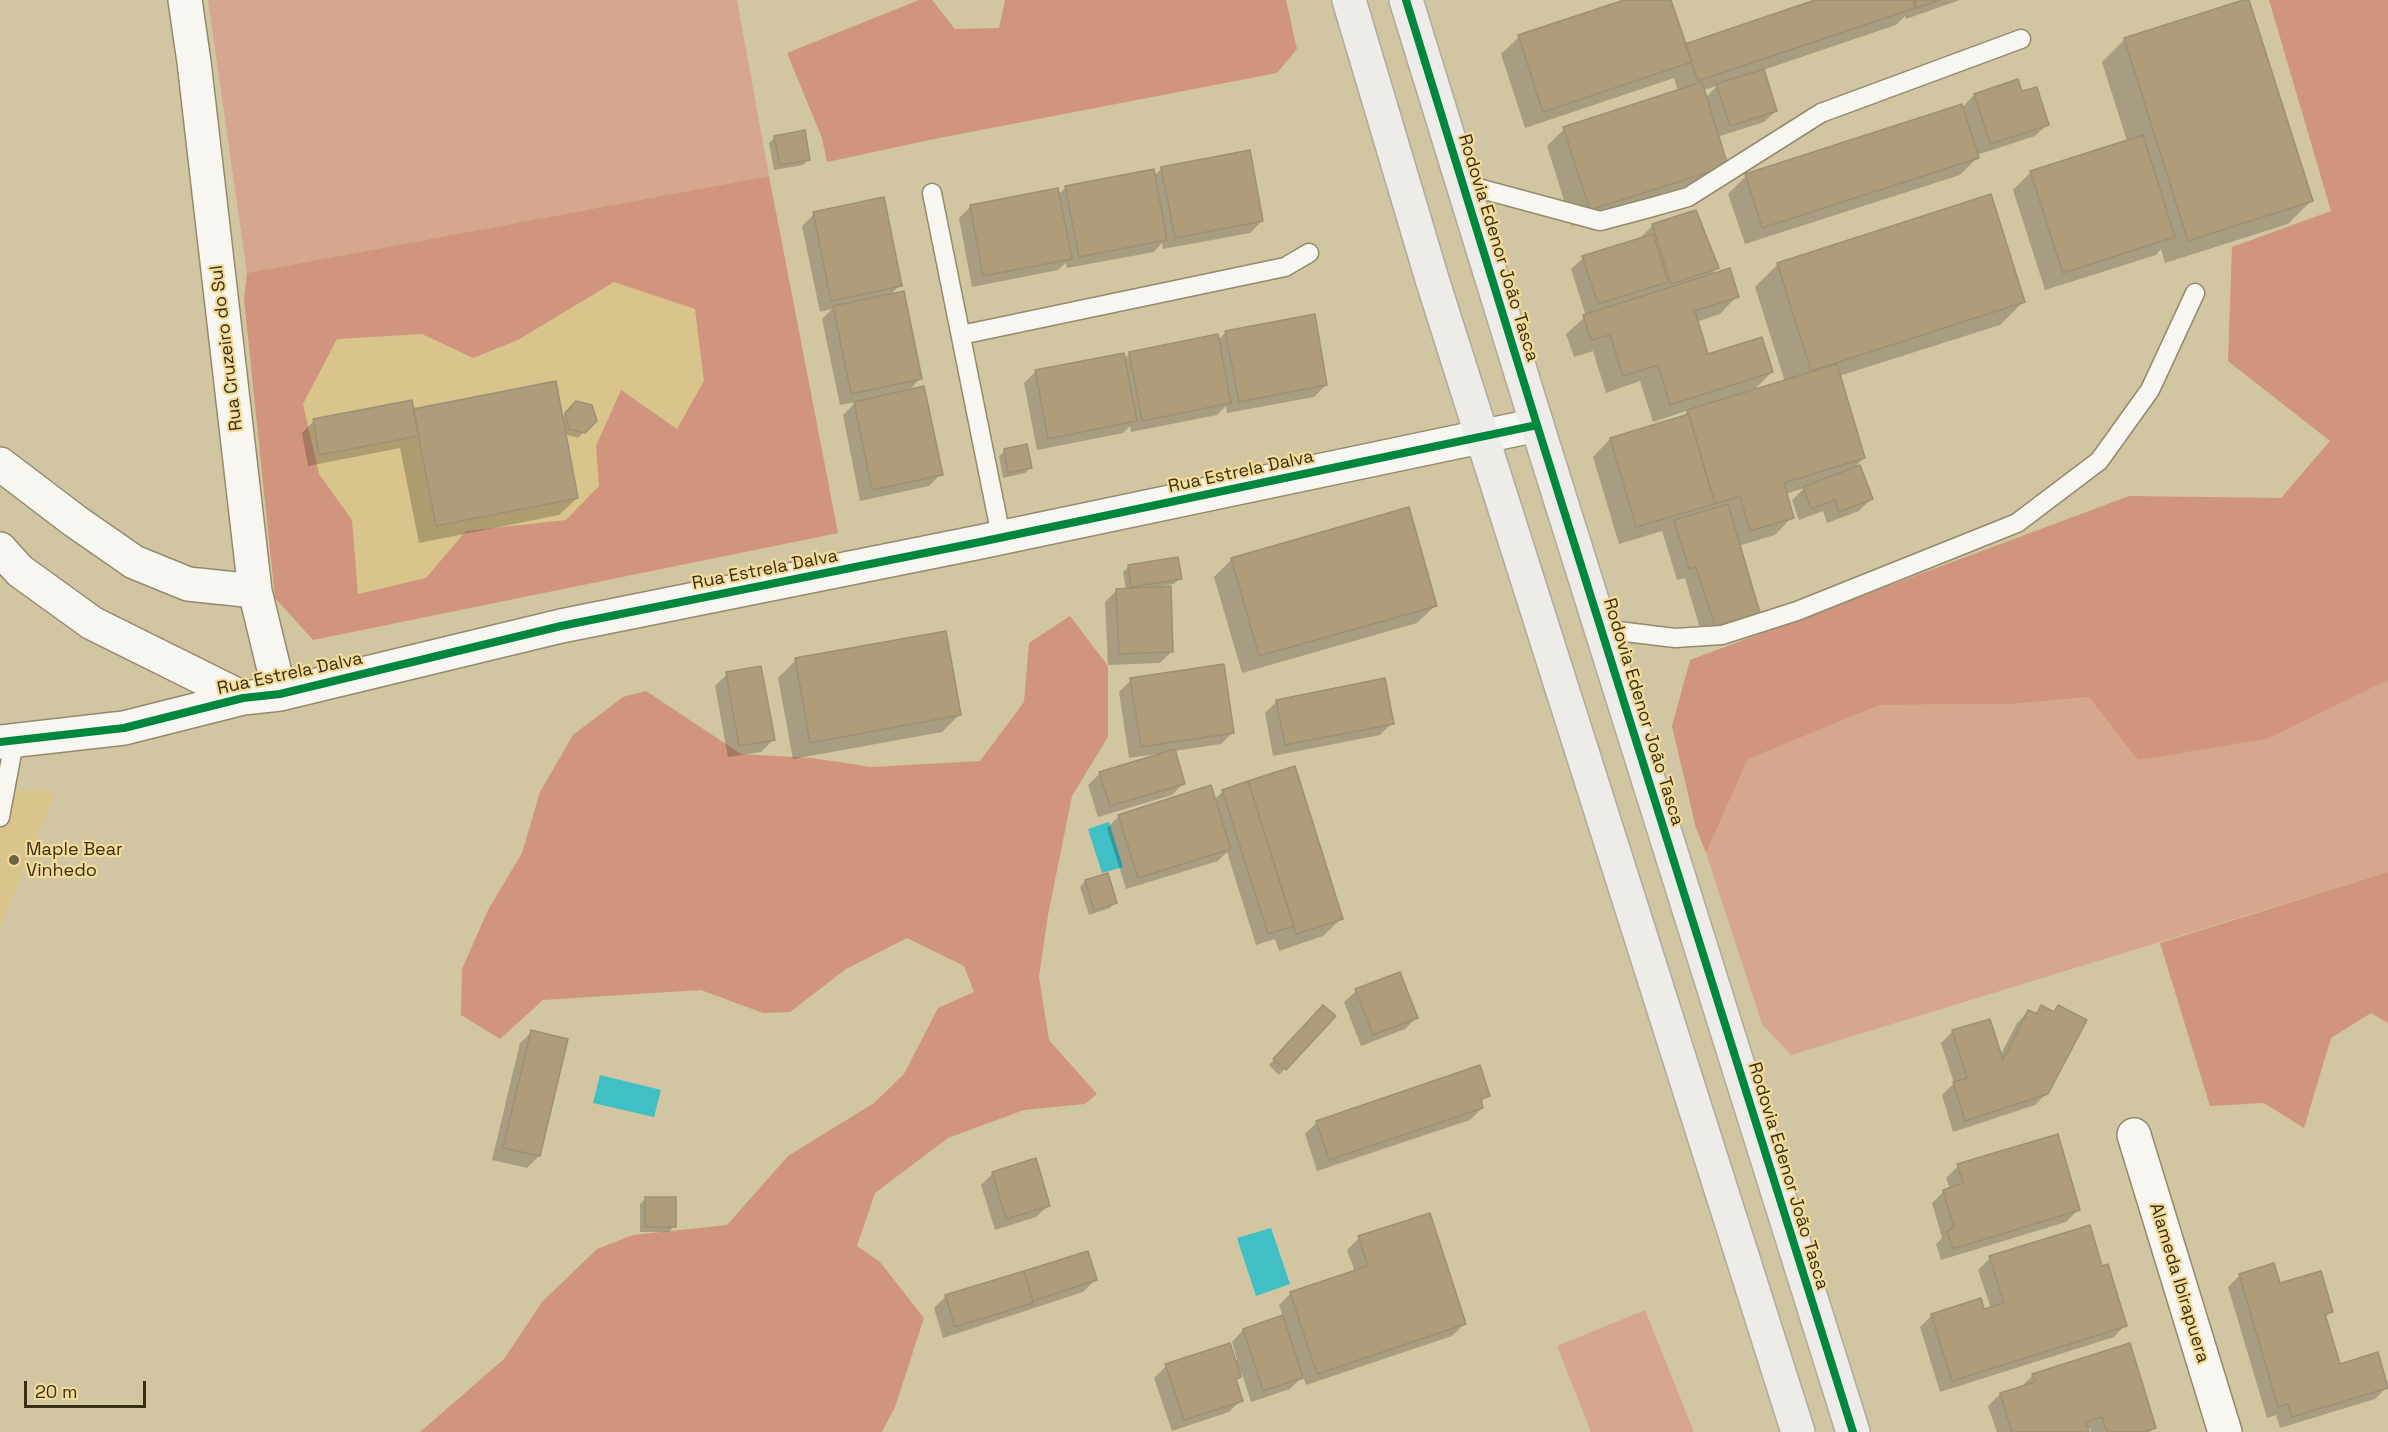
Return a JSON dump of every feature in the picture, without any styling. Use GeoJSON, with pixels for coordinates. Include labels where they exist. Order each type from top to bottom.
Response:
{"type":"FeatureCollection","features":[{"type":"Feature","properties":{"kind":"main road"},"geometry":{"type":"LineString","coordinates":[[1349,0],[1432,279],[1484,436],[1798,1432]]}},
{"type":"Feature","properties":{"kind":"main road","name":"Rodovia Edenor João Tasca"},"geometry":{"type":"LineString","coordinates":[[1406,0],[1537,426],[1853,1432]]}},
{"type":"Feature","properties":{"kind":"street","name":"Rua Cruzeiro do Sul"},"geometry":{"type":"LineString","coordinates":[[184,0],[197,86],[255,591],[280,694]]}},
{"type":"Feature","properties":{"kind":"street","name":"Rua Estrela Dalva"},"geometry":{"type":"LineString","coordinates":[[7,742],[124,728],[243,698],[280,694],[561,626],[1537,426]]}},
{"type":"Feature","properties":{"kind":"street"},"geometry":{"type":"LineString","coordinates":[[0,464],[134,562],[188,584],[255,591]]}},
{"type":"Feature","properties":{"kind":"street"},"geometry":{"type":"LineString","coordinates":[[0,549],[20,571],[92,623],[243,698]]}},
{"type":"Feature","properties":{"kind":"street","name":"Alameda Ibirapuera"},"geometry":{"type":"LineString","coordinates":[[2134,1135],[2225,1432]]}},
{"type":"Feature","properties":{"kind":"lane"},"geometry":{"type":"LineString","coordinates":[[1463,184],[1600,221],[1688,197],[1821,113],[2021,39]]}},
{"type":"Feature","properties":{"kind":"lane"},"geometry":{"type":"LineString","coordinates":[[932,193],[1001,536]]}},
{"type":"Feature","properties":{"kind":"lane"},"geometry":{"type":"LineString","coordinates":[[961,335],[1285,267],[1309,253]]}},
{"type":"Feature","properties":{"kind":"lane"},"geometry":{"type":"LineString","coordinates":[[1601,629],[1675,638],[1722,635],[1797,611],[2017,523],[2099,461],[2150,390],[2195,293]]}},
{"type":"Feature","properties":{"kind":"lane"},"geometry":{"type":"LineString","coordinates":[[0,817],[7,742]]}},
{"type":"Feature","properties":{"kind":"shaded area"},"geometry":{"type":"Polygon","coordinates":[[[208,0],[737,0],[769,176],[247,273],[208,0]]]}},
{"type":"Feature","properties":{"kind":"shaded area"},"geometry":{"type":"Polygon","coordinates":[[[919,0],[932,0],[955,29],[999,28],[1005,0],[1286,0],[1297,49],[1277,73],[934,139],[827,162],[822,138],[787,53],[919,0]]]}},
{"type":"Feature","properties":{"kind":"shaded area"},"geometry":{"type":"Polygon","coordinates":[[[2269,0],[2388,0],[2388,680],[2270,738],[2138,760],[2089,697],[2011,704],[1880,705],[1748,759],[1706,853],[1696,828],[1672,726],[1690,660],[2129,496],[2281,498],[2330,441],[2228,361],[2232,247],[2331,211],[2269,0]]]}},
{"type":"Feature","properties":{"kind":"shaded area"},"geometry":{"type":"Polygon","coordinates":[[[769,176],[838,533],[313,640],[275,598],[244,299],[247,273],[769,176]]]}},
{"type":"Feature","properties":{"kind":"shaded area"},"geometry":{"type":"Polygon","coordinates":[[[769,176],[838,533],[313,640],[275,598],[244,299],[247,273],[769,176]],[[614,282],[518,340],[473,358],[422,334],[337,339],[303,404],[319,474],[352,520],[358,594],[426,578],[466,531],[566,520],[599,486],[596,446],[621,390],[677,429],[704,381],[695,309],[614,282]]]}},
{"type":"Feature","properties":{"kind":"shaded area"},"geometry":{"type":"Polygon","coordinates":[[[1070,616],[1108,666],[1108,737],[1072,796],[1048,915],[1039,977],[1049,1040],[1097,1094],[1085,1104],[1024,1110],[948,1138],[875,1193],[857,1246],[880,1262],[924,1318],[895,1407],[882,1432],[420,1432],[504,1359],[542,1302],[597,1249],[633,1235],[727,1225],[788,1156],[874,1103],[904,1074],[938,1008],[974,992],[964,966],[907,938],[846,969],[790,1012],[763,1013],[701,990],[543,1000],[500,1039],[461,1015],[462,969],[488,910],[522,853],[540,792],[573,735],[623,697],[646,691],[741,754],[811,758],[872,767],[980,761],[1024,702],[1029,643],[1070,616]]]}},
{"type":"Feature","properties":{"kind":"shaded area"},"geometry":{"type":"Polygon","coordinates":[[[2388,680],[2388,872],[1791,1055],[1762,1024],[1706,853],[1748,759],[1880,705],[2011,704],[2089,697],[2270,738],[2388,680]]]}},
{"type":"Feature","properties":{"kind":"shaded area","name":"Maple Bear Vinhedo"},"geometry":{"type":"Polygon","coordinates":[[[0,789],[55,792],[0,928],[0,789]]]}},
{"type":"Feature","properties":{"kind":"shaded area"},"geometry":{"type":"Polygon","coordinates":[[[2388,872],[2388,1023],[2371,1013],[2331,1038],[2304,1128],[2264,1103],[2210,1106],[2160,943],[2388,872]]]}},
{"type":"Feature","properties":{"kind":"shaded area"},"geometry":{"type":"Polygon","coordinates":[[[1645,1310],[1694,1432],[1591,1432],[1557,1346],[1645,1310]]]}},
{"type":"Feature","properties":{"kind":"water"},"geometry":{"type":"Polygon","coordinates":[[[1109,822],[1123,867],[1102,873],[1088,829],[1109,822]]]}},
{"type":"Feature","properties":{"kind":"water"},"geometry":{"type":"Polygon","coordinates":[[[600,1075],[661,1090],[654,1117],[593,1103],[600,1075]]]}},
{"type":"Feature","properties":{"kind":"water"},"geometry":{"type":"Polygon","coordinates":[[[1271,1228],[1290,1284],[1256,1296],[1237,1238],[1271,1228]]]}},
{"type":"Feature","properties":{"kind":"building"},"geometry":{"type":"Polygon","coordinates":[[[1624,0],[1671,0],[1692,62],[1543,112],[1518,35],[1624,0]]]}},
{"type":"Feature","properties":{"kind":"building"},"geometry":{"type":"Polygon","coordinates":[[[1815,0],[1913,0],[1915,8],[1698,81],[1685,44],[1815,0]]]}},
{"type":"Feature","properties":{"kind":"building"},"geometry":{"type":"Polygon","coordinates":[[[1915,0],[1940,0],[1917,8],[1915,0]]]}},
{"type":"Feature","properties":{"kind":"building"},"geometry":{"type":"Polygon","coordinates":[[[2249,0],[2313,201],[2188,241],[2124,38],[2249,0]]]}},
{"type":"Feature","properties":{"kind":"building"},"geometry":{"type":"Polygon","coordinates":[[[1764,69],[1777,111],[1730,126],[1716,84],[1764,69]]]}},
{"type":"Feature","properties":{"kind":"building"},"geometry":{"type":"Polygon","coordinates":[[[2018,79],[2022,91],[2037,87],[2049,125],[1990,144],[1974,94],[2018,79]]]}},
{"type":"Feature","properties":{"kind":"building"},"geometry":{"type":"Polygon","coordinates":[[[1702,82],[1728,166],[1590,210],[1563,127],[1702,82]]]}},
{"type":"Feature","properties":{"kind":"building"},"geometry":{"type":"Polygon","coordinates":[[[1962,104],[1979,158],[1762,228],[1745,174],[1962,104]]]}},
{"type":"Feature","properties":{"kind":"building"},"geometry":{"type":"Polygon","coordinates":[[[805,130],[810,160],[780,165],[774,136],[805,130]]]}},
{"type":"Feature","properties":{"kind":"building"},"geometry":{"type":"Polygon","coordinates":[[[2143,135],[2175,237],[2063,273],[2030,171],[2143,135]]]}},
{"type":"Feature","properties":{"kind":"building"},"geometry":{"type":"Polygon","coordinates":[[[1250,150],[1263,221],[1175,238],[1161,167],[1250,150]]]}},
{"type":"Feature","properties":{"kind":"building"},"geometry":{"type":"Polygon","coordinates":[[[1154,169],[1167,240],[1079,257],[1065,186],[1154,169]]]}},
{"type":"Feature","properties":{"kind":"building"},"geometry":{"type":"Polygon","coordinates":[[[1058,188],[1072,259],[983,276],[970,205],[1058,188]]]}},
{"type":"Feature","properties":{"kind":"building"},"geometry":{"type":"Polygon","coordinates":[[[1991,194],[2025,302],[1811,371],[1777,263],[1991,194]]]}},
{"type":"Feature","properties":{"kind":"building"},"geometry":{"type":"Polygon","coordinates":[[[884,197],[902,286],[831,301],[813,212],[884,197]]]}},
{"type":"Feature","properties":{"kind":"building"},"geometry":{"type":"Polygon","coordinates":[[[1696,210],[1719,268],[1671,284],[1652,224],[1696,210]]]}},
{"type":"Feature","properties":{"kind":"building"},"geometry":{"type":"Polygon","coordinates":[[[1653,234],[1668,282],[1598,304],[1582,256],[1653,234]]]}},
{"type":"Feature","properties":{"kind":"building"},"geometry":{"type":"Polygon","coordinates":[[[1730,268],[1739,297],[1695,311],[1708,354],[1762,337],[1773,372],[1670,405],[1658,365],[1623,376],[1610,335],[1591,340],[1583,315],[1730,268]]]}},
{"type":"Feature","properties":{"kind":"building"},"geometry":{"type":"Polygon","coordinates":[[[904,291],[922,379],[851,394],[833,306],[904,291]]]}},
{"type":"Feature","properties":{"kind":"building"},"geometry":{"type":"Polygon","coordinates":[[[1315,314],[1327,385],[1239,402],[1225,331],[1315,314]]]}},
{"type":"Feature","properties":{"kind":"building"},"geometry":{"type":"Polygon","coordinates":[[[1218,334],[1231,403],[1142,421],[1129,352],[1218,334]]]}},
{"type":"Feature","properties":{"kind":"building"},"geometry":{"type":"Polygon","coordinates":[[[1124,353],[1137,421],[1048,439],[1035,370],[1124,353]]]}},
{"type":"Feature","properties":{"kind":"building"},"geometry":{"type":"Polygon","coordinates":[[[1837,364],[1865,458],[1784,483],[1794,518],[1750,531],[1740,496],[1715,504],[1687,410],[1837,364]]]}},
{"type":"Feature","properties":{"kind":"building"},"geometry":{"type":"Polygon","coordinates":[[[556,381],[578,498],[436,526],[413,409],[556,381]]]}},
{"type":"Feature","properties":{"kind":"building"},"geometry":{"type":"Polygon","coordinates":[[[924,386],[943,475],[872,490],[854,402],[924,386]]]}},
{"type":"Feature","properties":{"kind":"building"},"geometry":{"type":"Polygon","coordinates":[[[412,400],[419,436],[319,455],[313,419],[412,400]]]}},
{"type":"Feature","properties":{"kind":"building"},"geometry":{"type":"Polygon","coordinates":[[[576,401],[592,405],[597,421],[585,433],[569,429],[565,413],[576,401]]]}},
{"type":"Feature","properties":{"kind":"building"},"geometry":{"type":"Polygon","coordinates":[[[1689,414],[1715,504],[1636,527],[1610,438],[1689,414]]]}},
{"type":"Feature","properties":{"kind":"building"},"geometry":{"type":"Polygon","coordinates":[[[1027,444],[1032,468],[1008,473],[1004,449],[1027,444]]]}},
{"type":"Feature","properties":{"kind":"building"},"geometry":{"type":"Polygon","coordinates":[[[1860,465],[1873,499],[1839,512],[1835,500],[1811,509],[1803,487],[1860,465]]]}},
{"type":"Feature","properties":{"kind":"building"},"geometry":{"type":"Polygon","coordinates":[[[1728,504],[1760,613],[1715,627],[1696,567],[1689,569],[1674,520],[1728,504]]]}},
{"type":"Feature","properties":{"kind":"building"},"geometry":{"type":"Polygon","coordinates":[[[1409,507],[1437,606],[1259,656],[1231,558],[1409,507]]]}},
{"type":"Feature","properties":{"kind":"building"},"geometry":{"type":"Polygon","coordinates":[[[1178,557],[1182,579],[1131,587],[1128,565],[1178,557]]]}},
{"type":"Feature","properties":{"kind":"building"},"geometry":{"type":"Polygon","coordinates":[[[1171,586],[1173,652],[1119,654],[1116,589],[1171,586]]]}},
{"type":"Feature","properties":{"kind":"building"},"geometry":{"type":"Polygon","coordinates":[[[946,631],[961,715],[810,743],[795,658],[946,631]]]}},
{"type":"Feature","properties":{"kind":"building"},"geometry":{"type":"Polygon","coordinates":[[[1224,664],[1234,733],[1141,747],[1130,678],[1224,664]]]}},
{"type":"Feature","properties":{"kind":"building"},"geometry":{"type":"Polygon","coordinates":[[[761,666],[775,740],[739,746],[726,672],[761,666]]]}},
{"type":"Feature","properties":{"kind":"building"},"geometry":{"type":"Polygon","coordinates":[[[1385,678],[1394,724],[1285,745],[1276,700],[1385,678]]]}},
{"type":"Feature","properties":{"kind":"building"},"geometry":{"type":"Polygon","coordinates":[[[1175,749],[1185,784],[1110,806],[1099,772],[1175,749]]]}},
{"type":"Feature","properties":{"kind":"building"},"geometry":{"type":"Polygon","coordinates":[[[1295,766],[1343,919],[1296,934],[1248,781],[1295,766]]]}},
{"type":"Feature","properties":{"kind":"building"},"geometry":{"type":"Polygon","coordinates":[[[1248,781],[1294,926],[1268,934],[1222,790],[1248,781]]]}},
{"type":"Feature","properties":{"kind":"building"},"geometry":{"type":"Polygon","coordinates":[[[1211,785],[1231,849],[1138,878],[1118,815],[1211,785]]]}},
{"type":"Feature","properties":{"kind":"building"},"geometry":{"type":"Polygon","coordinates":[[[1108,873],[1117,903],[1094,910],[1085,880],[1108,873]]]}},
{"type":"Feature","properties":{"kind":"building"},"geometry":{"type":"Polygon","coordinates":[[[1400,972],[1418,1018],[1373,1035],[1355,989],[1400,972]]]}},
{"type":"Feature","properties":{"kind":"building"},"geometry":{"type":"Polygon","coordinates":[[[1323,1005],[1336,1016],[1286,1070],[1273,1059],[1323,1005]]]}},
{"type":"Feature","properties":{"kind":"building"},"geometry":{"type":"Polygon","coordinates":[[[2041,1005],[2054,1012],[2058,1005],[2087,1020],[2048,1094],[1965,1121],[1953,1082],[1967,1078],[1952,1030],[1990,1019],[2003,1060],[2028,1010],[2037,1014],[2041,1005]]]}},
{"type":"Feature","properties":{"kind":"building"},"geometry":{"type":"Polygon","coordinates":[[[531,1030],[568,1039],[540,1156],[503,1148],[531,1030]]]}},
{"type":"Feature","properties":{"kind":"building"},"geometry":{"type":"Polygon","coordinates":[[[1480,1065],[1490,1096],[1481,1099],[1483,1108],[1329,1160],[1316,1121],[1480,1065]]]}},
{"type":"Feature","properties":{"kind":"building"},"geometry":{"type":"Polygon","coordinates":[[[2058,1134],[2080,1210],[1953,1249],[1947,1231],[1954,1228],[1943,1190],[1963,1183],[1957,1164],[2058,1134]]]}},
{"type":"Feature","properties":{"kind":"building"},"geometry":{"type":"Polygon","coordinates":[[[1036,1158],[1050,1206],[1006,1219],[992,1172],[1036,1158]]]}},
{"type":"Feature","properties":{"kind":"building"},"geometry":{"type":"Polygon","coordinates":[[[645,1197],[676,1197],[676,1227],[645,1227],[645,1197]]]}},
{"type":"Feature","properties":{"kind":"building"},"geometry":{"type":"Polygon","coordinates":[[[1430,1213],[1466,1324],[1317,1374],[1290,1292],[1368,1266],[1358,1236],[1430,1213]]]}},
{"type":"Feature","properties":{"kind":"building"},"geometry":{"type":"Polygon","coordinates":[[[2090,1225],[2102,1266],[2108,1264],[2127,1326],[1952,1381],[1931,1314],[1981,1298],[1984,1309],[2004,1303],[1989,1256],[2090,1225]]]}},
{"type":"Feature","properties":{"kind":"building"},"geometry":{"type":"Polygon","coordinates":[[[1088,1251],[1097,1280],[1033,1301],[1024,1271],[1088,1251]]]}},
{"type":"Feature","properties":{"kind":"building"},"geometry":{"type":"Polygon","coordinates":[[[2274,1263],[2280,1283],[2321,1271],[2333,1312],[2325,1314],[2340,1364],[2378,1352],[2388,1388],[2292,1417],[2288,1404],[2278,1407],[2239,1274],[2274,1263]]]}},
{"type":"Feature","properties":{"kind":"building"},"geometry":{"type":"Polygon","coordinates":[[[1024,1271],[1033,1303],[955,1327],[945,1295],[1024,1271]]]}},
{"type":"Feature","properties":{"kind":"building"},"geometry":{"type":"Polygon","coordinates":[[[1283,1315],[1303,1378],[1263,1391],[1243,1329],[1283,1315]]]}},
{"type":"Feature","properties":{"kind":"building"},"geometry":{"type":"Polygon","coordinates":[[[1230,1343],[1241,1377],[1236,1379],[1243,1401],[1184,1420],[1165,1364],[1230,1343]]]}},
{"type":"Feature","properties":{"kind":"building"},"geometry":{"type":"Polygon","coordinates":[[[2130,1343],[2156,1428],[2144,1432],[2107,1432],[2102,1417],[2086,1422],[2089,1432],[2012,1432],[2000,1393],[2035,1382],[2032,1374],[2130,1343]]]}},
{"type":"Feature","properties":{"kind":"cycle path"},"geometry":{"type":"LineString","coordinates":[[1406,0],[1853,1432]]}},
{"type":"Feature","properties":{"kind":"cycle path"},"geometry":{"type":"LineString","coordinates":[[0,742],[124,728],[243,698],[280,694],[561,626],[980,542],[1537,425]]}},
{"type":"Feature","properties":{"kind":"place","name":"Maple Bear Vinhedo"},"geometry":{"type":"Point","coordinates":[14,860]}}]}
